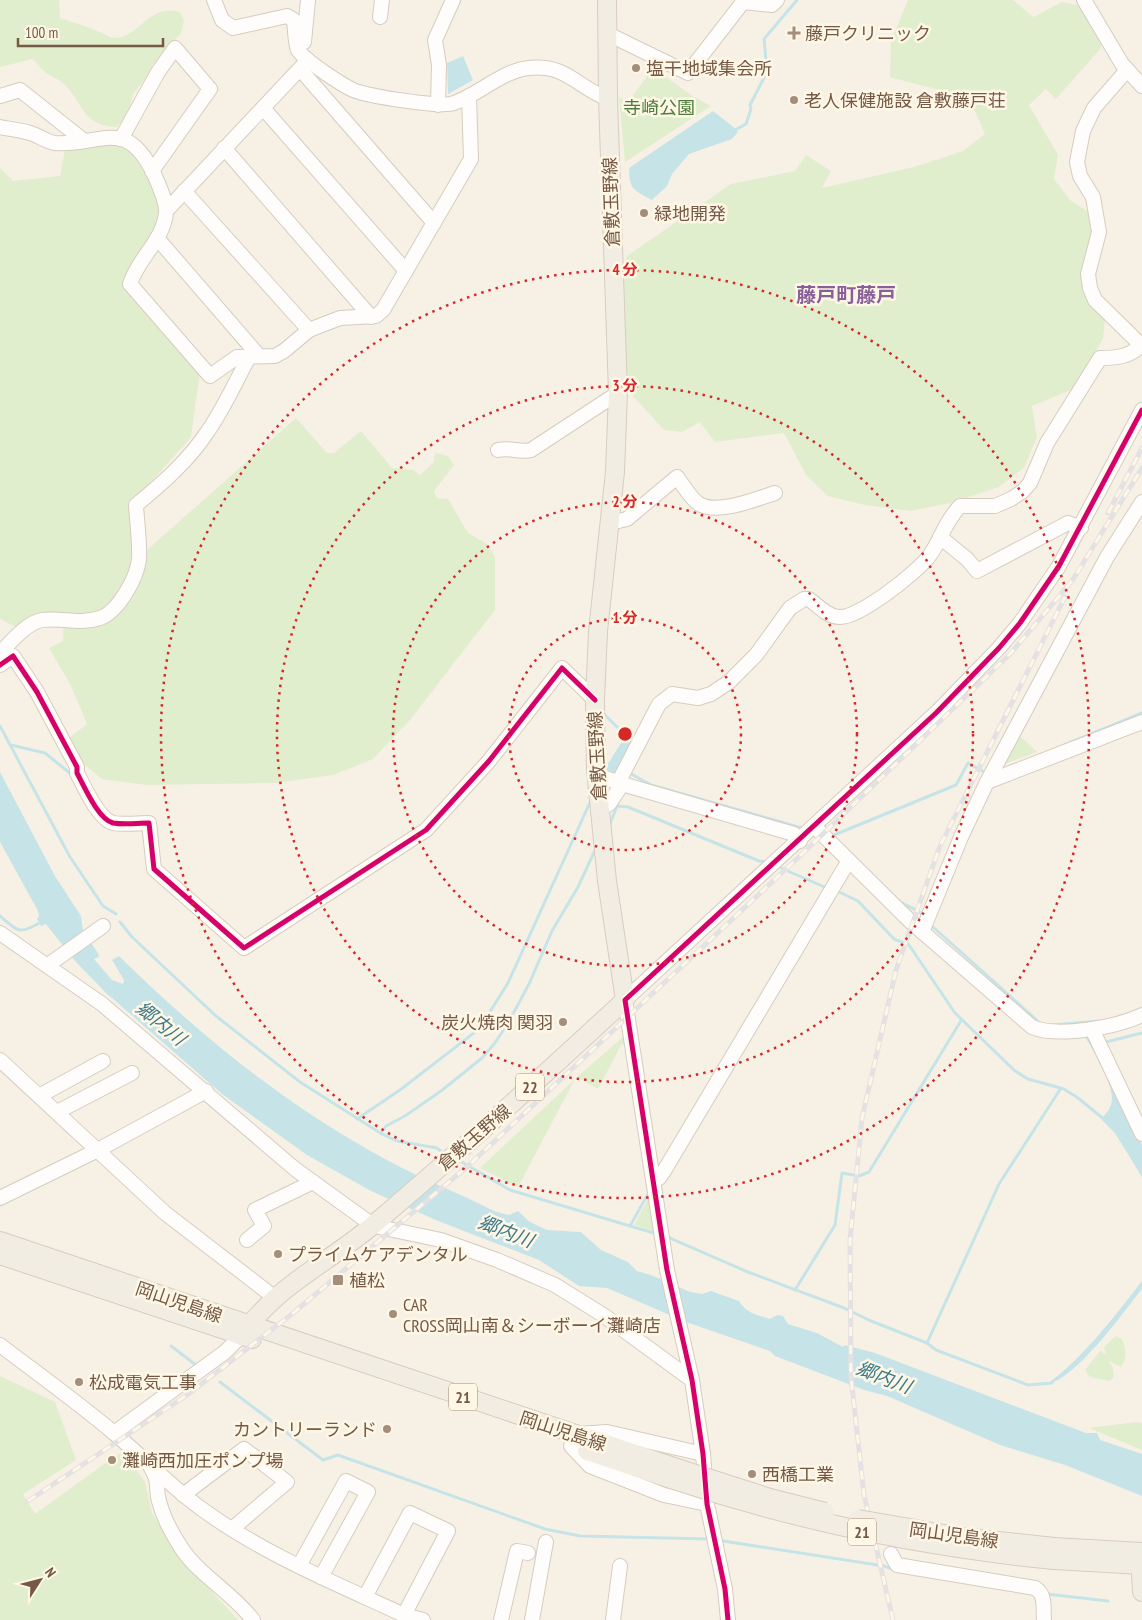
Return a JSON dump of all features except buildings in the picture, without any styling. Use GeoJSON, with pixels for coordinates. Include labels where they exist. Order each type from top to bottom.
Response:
{"type":"FeatureCollection","features":[{"type":"Feature","properties":{"kind":"main road","name":"倉敷玉野線"},"geometry":{"type":"LineString","coordinates":[[245,1330],[274,1297],[376,1222],[523,1094],[624,1000],[607,881],[607,803],[615,776],[595,700],[598,631],[616,472],[618,394],[608,99],[607,0]]}},
{"type":"Feature","properties":{"kind":"main road","name":"岡山児島線"},"geometry":{"type":"LineString","coordinates":[[0,1241],[61,1269]]}},
{"type":"Feature","properties":{"kind":"main road","name":"岡山児島線"},"geometry":{"type":"LineString","coordinates":[[0,1255],[61,1269],[125,1290],[245,1330],[318,1359],[676,1474],[787,1515],[891,1538],[958,1550],[1141,1559]]}},
{"type":"Feature","properties":{"kind":"main road"},"geometry":{"type":"LineString","coordinates":[[1141,1559],[1142,1592]]}},
{"type":"Feature","properties":{"kind":"street"},"geometry":{"type":"LineString","coordinates":[[214,0],[222,20],[233,28],[287,16],[294,20],[298,50],[304,61],[434,223]]}},
{"type":"Feature","properties":{"kind":"street"},"geometry":{"type":"LineString","coordinates":[[308,0],[303,33],[304,61],[263,108],[166,211],[161,232],[133,274],[130,284],[210,376],[237,357],[275,356],[309,330],[340,318],[370,316],[383,310],[471,159],[469,96]]}},
{"type":"Feature","properties":{"kind":"street"},"geometry":{"type":"LineString","coordinates":[[380,17],[382,0]]}},
{"type":"Feature","properties":{"kind":"street"},"geometry":{"type":"LineString","coordinates":[[438,104],[439,65],[435,40],[453,0]]}},
{"type":"Feature","properties":{"kind":"street"},"geometry":{"type":"LineString","coordinates":[[608,34],[688,73],[743,2],[772,5],[777,0]]}},
{"type":"Feature","properties":{"kind":"street"},"geometry":{"type":"LineString","coordinates":[[1084,0],[1127,70],[1142,86]]}},
{"type":"Feature","properties":{"kind":"street"},"geometry":{"type":"LineString","coordinates":[[121,139],[158,72],[175,48],[210,89],[152,171]]}},
{"type":"Feature","properties":{"kind":"street"},"geometry":{"type":"LineString","coordinates":[[304,61],[354,90],[438,104],[454,104],[504,75],[528,68],[554,68],[568,74],[596,94],[608,99]]}},
{"type":"Feature","properties":{"kind":"street"},"geometry":{"type":"LineString","coordinates":[[607,803],[615,776],[659,704],[666,697],[672,694],[698,698],[710,694],[729,682],[752,660],[790,608],[804,599],[809,599],[838,618],[847,616],[880,597],[916,572],[930,555],[947,519],[960,506],[995,506],[1011,499],[1024,490],[1030,483],[1047,443],[1100,358],[1117,358],[1128,355],[1142,345],[1095,300],[1090,288],[1088,274],[1099,232],[1093,197],[1080,176],[1077,162],[1083,131],[1094,108],[1127,70]]}},
{"type":"Feature","properties":{"kind":"street"},"geometry":{"type":"LineString","coordinates":[[0,96],[20,90],[83,140]]}},
{"type":"Feature","properties":{"kind":"street"},"geometry":{"type":"LineString","coordinates":[[263,108],[406,270]]}},
{"type":"Feature","properties":{"kind":"street"},"geometry":{"type":"LineString","coordinates":[[0,127],[31,133],[53,143],[105,136],[121,139],[136,147],[152,171],[166,211]]}},
{"type":"Feature","properties":{"kind":"street"},"geometry":{"type":"LineString","coordinates":[[224,148],[370,316]]}},
{"type":"Feature","properties":{"kind":"street"},"geometry":{"type":"LineString","coordinates":[[184,190],[309,330]]}},
{"type":"Feature","properties":{"kind":"street"},"geometry":{"type":"LineString","coordinates":[[157,238],[254,357]]}},
{"type":"Feature","properties":{"kind":"street"},"geometry":{"type":"LineString","coordinates":[[0,653],[18,634],[42,620],[81,622],[102,618],[121,602],[133,580],[139,560],[136,505],[167,480],[190,454],[209,430],[254,357]]}},
{"type":"Feature","properties":{"kind":"street"},"geometry":{"type":"LineString","coordinates":[[498,450],[506,448],[522,452],[531,450],[618,394]]}},
{"type":"Feature","properties":{"kind":"street"},"geometry":{"type":"LineString","coordinates":[[728,1620],[724,1589],[707,1504],[703,1454],[692,1380],[667,1270],[624,1000],[815,827],[936,713],[999,648],[1037,600],[1081,528],[1142,410]]}},
{"type":"Feature","properties":{"kind":"street"},"geometry":{"type":"LineString","coordinates":[[610,523],[627,519],[677,478],[698,504],[709,507],[731,506],[775,494]]}},
{"type":"Feature","properties":{"kind":"street"},"geometry":{"type":"LineString","coordinates":[[922,932],[961,837],[987,782],[1106,557],[1142,502]]}},
{"type":"Feature","properties":{"kind":"street"},"geometry":{"type":"LineString","coordinates":[[940,537],[967,559],[977,571],[1068,523],[1081,528]]}},
{"type":"Feature","properties":{"kind":"street"},"geometry":{"type":"LineString","coordinates":[[0,665],[13,656],[37,692],[77,767],[76,773],[100,814],[106,820],[116,823],[149,823],[154,869],[244,948],[426,830],[489,761],[562,668],[595,700]]}},
{"type":"Feature","properties":{"kind":"street"},"geometry":{"type":"LineString","coordinates":[[987,782],[1142,722]]}},
{"type":"Feature","properties":{"kind":"street"},"geometry":{"type":"LineString","coordinates":[[615,776],[794,834],[800,841]]}},
{"type":"Feature","properties":{"kind":"street"},"geometry":{"type":"LineString","coordinates":[[815,827],[848,862],[922,932],[1032,1027],[1047,1031],[1085,1029],[1130,1021],[1142,1015]]}},
{"type":"Feature","properties":{"kind":"street"},"geometry":{"type":"LineString","coordinates":[[653,1179],[659,1178],[664,1171],[848,862]]}},
{"type":"Feature","properties":{"kind":"street"},"geometry":{"type":"LineString","coordinates":[[52,963],[103,926]]}},
{"type":"Feature","properties":{"kind":"street"},"geometry":{"type":"LineString","coordinates":[[0,933],[52,963],[206,1091],[295,1170],[313,1182],[376,1222],[441,1240],[497,1260],[555,1285],[603,1315],[692,1380]]}},
{"type":"Feature","properties":{"kind":"street"},"geometry":{"type":"LineString","coordinates":[[1085,1029],[1099,1044],[1142,1134]]}},
{"type":"Feature","properties":{"kind":"street"},"geometry":{"type":"LineString","coordinates":[[0,1060],[165,1213],[274,1297]]}},
{"type":"Feature","properties":{"kind":"street"},"geometry":{"type":"LineString","coordinates":[[39,1096],[103,1062]]}},
{"type":"Feature","properties":{"kind":"street"},"geometry":{"type":"LineString","coordinates":[[57,1112],[132,1073]]}},
{"type":"Feature","properties":{"kind":"street"},"geometry":{"type":"LineString","coordinates":[[0,1198],[98,1150],[206,1091]]}},
{"type":"Feature","properties":{"kind":"street"},"geometry":{"type":"LineString","coordinates":[[247,1240],[264,1226],[254,1210],[313,1182]]}},
{"type":"Feature","properties":{"kind":"street"},"geometry":{"type":"LineString","coordinates":[[114,1433],[225,1352],[245,1330]]}},
{"type":"Feature","properties":{"kind":"street"},"geometry":{"type":"LineString","coordinates":[[0,1345],[114,1433],[183,1495],[206,1513],[321,1577],[407,1617],[423,1620]]}},
{"type":"Feature","properties":{"kind":"street"},"geometry":{"type":"LineString","coordinates":[[703,1454],[607,1432],[592,1431],[573,1440],[590,1466],[664,1495],[707,1504]]}},
{"type":"Feature","properties":{"kind":"street"},"geometry":{"type":"LineString","coordinates":[[183,1495],[244,1449],[286,1482],[232,1528]]}},
{"type":"Feature","properties":{"kind":"street"},"geometry":{"type":"LineString","coordinates":[[147,1461],[158,1479],[158,1496],[163,1514],[182,1550],[199,1569],[231,1597],[253,1620]]}},
{"type":"Feature","properties":{"kind":"street"},"geometry":{"type":"LineString","coordinates":[[299,1566],[346,1481],[368,1492],[321,1577]]}},
{"type":"Feature","properties":{"kind":"street"},"geometry":{"type":"LineString","coordinates":[[365,1597],[410,1513],[448,1531],[407,1617]]}},
{"type":"Feature","properties":{"kind":"street"},"geometry":{"type":"LineString","coordinates":[[532,1620],[546,1542]]}},
{"type":"Feature","properties":{"kind":"street"},"geometry":{"type":"LineString","coordinates":[[501,1620],[517,1551],[528,1553]]}},
{"type":"Feature","properties":{"kind":"street"},"geometry":{"type":"LineString","coordinates":[[891,1554],[897,1565],[1035,1588],[1041,1591],[1043,1597],[1044,1620]]}},
{"type":"Feature","properties":{"kind":"street"},"geometry":{"type":"LineString","coordinates":[[613,1620],[620,1566]]}},
{"type":"Feature","properties":{"kind":"green space"},"geometry":{"type":"Polygon","coordinates":[[[0,0],[59,0],[60,18],[113,38],[131,32],[160,12],[169,10],[180,12],[184,21],[181,33],[152,65],[149,74],[133,94],[128,115],[116,127],[96,122],[89,118],[71,91],[59,80],[46,73],[33,59],[0,67],[0,0]]]}},
{"type":"Feature","properties":{"kind":"green space"},"geometry":{"type":"Polygon","coordinates":[[[908,0],[1013,0],[1033,17],[1062,2],[1081,6],[1100,38],[1101,48],[1056,99],[1046,89],[1029,105],[1058,155],[1054,179],[1070,200],[1090,213],[1094,239],[1083,277],[1105,318],[1103,339],[1073,389],[1032,406],[1037,437],[1024,468],[999,487],[950,503],[911,511],[865,505],[828,496],[806,475],[784,433],[715,442],[700,422],[682,432],[664,430],[626,388],[622,273],[627,256],[731,184],[795,171],[806,155],[831,171],[822,188],[914,167],[963,151],[985,134],[970,100],[890,77],[891,41],[908,0]]]}},
{"type":"Feature","properties":{"kind":"green space","name":"寺崎公園"},"geometry":{"type":"Polygon","coordinates":[[[653,68],[694,97],[711,106],[625,162],[619,97],[628,102],[653,68]]]}},
{"type":"Feature","properties":{"kind":"green space"},"geometry":{"type":"Polygon","coordinates":[[[99,141],[117,144],[131,153],[147,172],[157,195],[159,219],[157,230],[147,250],[125,283],[200,372],[191,437],[129,507],[147,550],[296,418],[327,453],[334,453],[361,431],[392,468],[413,470],[420,475],[434,462],[435,453],[448,456],[454,465],[434,491],[437,498],[448,499],[468,533],[487,544],[495,557],[495,610],[410,720],[373,759],[333,775],[275,783],[147,785],[102,779],[80,761],[69,738],[87,724],[70,684],[49,648],[63,641],[64,616],[16,627],[0,619],[0,168],[13,181],[60,176],[65,150],[99,141]]]}},
{"type":"Feature","properties":{"kind":"green space"},"geometry":{"type":"Polygon","coordinates":[[[1018,734],[1037,752],[1002,765],[1018,734]]]}},
{"type":"Feature","properties":{"kind":"green space"},"geometry":{"type":"Polygon","coordinates":[[[623,1037],[624,1044],[621,1045],[598,1089],[577,1077],[623,1037]]]}},
{"type":"Feature","properties":{"kind":"green space"},"geometry":{"type":"Polygon","coordinates":[[[575,1079],[518,1187],[480,1168],[575,1079]]]}},
{"type":"Feature","properties":{"kind":"green space"},"geometry":{"type":"Polygon","coordinates":[[[650,1195],[657,1232],[634,1225],[650,1195]]]}},
{"type":"Feature","properties":{"kind":"green space"},"geometry":{"type":"Polygon","coordinates":[[[1116,1336],[1121,1338],[1126,1352],[1123,1364],[1121,1367],[1109,1361],[1113,1368],[1114,1377],[1110,1381],[1090,1377],[1085,1370],[1100,1351],[1106,1355],[1104,1347],[1116,1336]]]}},
{"type":"Feature","properties":{"kind":"green space"},"geometry":{"type":"Polygon","coordinates":[[[0,1376],[55,1402],[76,1460],[23,1494],[35,1514],[107,1462],[110,1466],[117,1461],[115,1457],[123,1451],[145,1482],[152,1513],[179,1556],[238,1620],[0,1620],[0,1376]]]}},
{"type":"Feature","properties":{"kind":"green space"},"geometry":{"type":"Polygon","coordinates":[[[1136,1422],[1142,1423],[1142,1450],[1089,1428],[1136,1422]]]}},
{"type":"Feature","properties":{"kind":"water"},"geometry":{"type":"Polygon","coordinates":[[[463,56],[473,80],[448,94],[447,63],[463,56]]]}},
{"type":"Feature","properties":{"kind":"water"},"geometry":{"type":"Polygon","coordinates":[[[713,111],[736,129],[738,132],[732,139],[689,154],[672,174],[667,186],[652,200],[634,188],[630,181],[629,168],[713,111]]]}},
{"type":"Feature","properties":{"kind":"water"},"geometry":{"type":"Polygon","coordinates":[[[627,734],[635,742],[618,775],[606,773],[607,765],[627,734]]]}},
{"type":"Feature","properties":{"kind":"water","name":"郷内川"},"geometry":{"type":"Polygon","coordinates":[[[0,772],[55,876],[81,916],[83,931],[98,953],[99,957],[94,959],[112,980],[123,984],[124,980],[112,960],[119,956],[213,1041],[246,1068],[315,1117],[387,1160],[494,1211],[509,1215],[518,1211],[530,1222],[547,1230],[581,1232],[601,1250],[628,1262],[637,1271],[690,1292],[702,1294],[711,1291],[739,1301],[748,1311],[770,1319],[777,1315],[783,1316],[788,1324],[817,1333],[843,1347],[845,1345],[875,1353],[1086,1433],[1097,1433],[1100,1440],[1142,1454],[1142,1496],[1065,1465],[1000,1445],[887,1396],[864,1390],[775,1356],[770,1351],[686,1322],[607,1288],[579,1286],[539,1260],[438,1221],[371,1191],[307,1155],[222,1094],[105,992],[75,961],[46,924],[41,926],[37,919],[39,916],[38,911],[0,842],[0,772]]]}},
{"type":"Feature","properties":{"kind":"water"},"geometry":{"type":"Polygon","coordinates":[[[1083,1033],[1086,1033],[1095,1046],[1142,1145],[1142,1177],[1115,1133],[1101,1119],[1111,1104],[1111,1091],[1101,1065],[1083,1033]]]}},
{"type":"Feature","properties":{"kind":"water"},"geometry":{"type":"Polygon","coordinates":[[[1142,1281],[1142,1289],[1098,1344],[1072,1370],[1058,1380],[1046,1385],[1085,1350],[1142,1281]]]}},
{"type":"Feature","properties":{"kind":"waterway"},"geometry":{"type":"LineString","coordinates":[[454,13],[460,0]]}},
{"type":"Feature","properties":{"kind":"waterway"},"geometry":{"type":"LineString","coordinates":[[735,130],[746,124],[751,109],[750,105],[767,72],[764,39],[797,0]]}},
{"type":"Feature","properties":{"kind":"waterway"},"geometry":{"type":"LineString","coordinates":[[1062,746],[1142,713]]}},
{"type":"Feature","properties":{"kind":"waterway"},"geometry":{"type":"LineString","coordinates":[[605,715],[628,738]]}},
{"type":"Feature","properties":{"kind":"waterway"},"geometry":{"type":"LineString","coordinates":[[0,726],[70,857],[103,906],[116,914]]}},
{"type":"Feature","properties":{"kind":"waterway"},"geometry":{"type":"LineString","coordinates":[[11,745],[45,753],[71,774]]}},
{"type":"Feature","properties":{"kind":"waterway"},"geometry":{"type":"LineString","coordinates":[[837,841],[834,835],[956,785],[968,763],[986,773]]}},
{"type":"Feature","properties":{"kind":"waterway"},"geometry":{"type":"LineString","coordinates":[[628,772],[651,785],[802,828]]}},
{"type":"Feature","properties":{"kind":"waterway"},"geometry":{"type":"LineString","coordinates":[[357,1119],[400,1090],[479,1029],[508,983],[592,798]]}},
{"type":"Feature","properties":{"kind":"waterway"},"geometry":{"type":"LineString","coordinates":[[609,827],[617,806]]}},
{"type":"Feature","properties":{"kind":"waterway"},"geometry":{"type":"LineString","coordinates":[[618,806],[628,807],[759,861],[767,862]]}},
{"type":"Feature","properties":{"kind":"waterway"},"geometry":{"type":"LineString","coordinates":[[381,1133],[386,1126],[405,1116],[441,1091],[482,1058],[494,1044],[507,1025],[529,984],[552,931],[578,887],[596,848]]}},
{"type":"Feature","properties":{"kind":"waterway"},"geometry":{"type":"LineString","coordinates":[[781,868],[829,889]]}},
{"type":"Feature","properties":{"kind":"waterway"},"geometry":{"type":"LineString","coordinates":[[835,890],[858,901],[894,939],[909,945],[955,1013],[1015,1071],[1028,1079],[1064,1089],[1105,1120]]}},
{"type":"Feature","properties":{"kind":"waterway"},"geometry":{"type":"LineString","coordinates":[[899,901],[923,915]]}},
{"type":"Feature","properties":{"kind":"waterway"},"geometry":{"type":"LineString","coordinates":[[0,916],[11,926],[19,930],[28,929],[41,922]]}},
{"type":"Feature","properties":{"kind":"waterway"},"geometry":{"type":"LineString","coordinates":[[120,922],[132,937],[216,1016],[300,1082],[382,1134],[397,1141],[437,1148],[443,1153]]}},
{"type":"Feature","properties":{"kind":"waterway"},"geometry":{"type":"LineString","coordinates":[[933,927],[1041,1024]]}},
{"type":"Feature","properties":{"kind":"waterway"},"geometry":{"type":"LineString","coordinates":[[795,1290],[835,1225],[842,1173],[859,1176],[869,1172],[962,1019]]}},
{"type":"Feature","properties":{"kind":"waterway"},"geometry":{"type":"LineString","coordinates":[[1052,1025],[1100,1021]]}},
{"type":"Feature","properties":{"kind":"waterway"},"geometry":{"type":"LineString","coordinates":[[1102,1043],[1142,1033]]}},
{"type":"Feature","properties":{"kind":"waterway"},"geometry":{"type":"LineString","coordinates":[[927,1343],[999,1184],[1061,1088]]}},
{"type":"Feature","properties":{"kind":"waterway"},"geometry":{"type":"LineString","coordinates":[[460,1161],[510,1190],[630,1226],[648,1194]]}},
{"type":"Feature","properties":{"kind":"waterway"},"geometry":{"type":"LineString","coordinates":[[630,1226],[654,1233]]}},
{"type":"Feature","properties":{"kind":"waterway"},"geometry":{"type":"LineString","coordinates":[[670,1238],[748,1272],[844,1308],[927,1343],[936,1350],[1028,1385],[1052,1383]]}},
{"type":"Feature","properties":{"kind":"waterway"},"geometry":{"type":"LineString","coordinates":[[171,1346],[196,1365]]}},
{"type":"Feature","properties":{"kind":"waterway"},"geometry":{"type":"LineString","coordinates":[[220,1382],[323,1460],[338,1455],[545,1529],[580,1536],[709,1539]]}},
{"type":"Feature","properties":{"kind":"waterway"},"geometry":{"type":"LineString","coordinates":[[723,1541],[884,1566],[895,1570]]}},
{"type":"Feature","properties":{"kind":"waterway"},"geometry":{"type":"LineString","coordinates":[[1047,1594],[1108,1601]]}},
{"type":"Feature","properties":{"kind":"railway"},"geometry":{"type":"LineString","coordinates":[[1108,513],[1142,448]]}},
{"type":"Feature","properties":{"kind":"railway"},"geometry":{"type":"LineString","coordinates":[[28,1501],[187,1395],[292,1314],[468,1166],[801,855],[1010,654],[1072,581],[1142,468]]}},
{"type":"Feature","properties":{"kind":"railway"},"geometry":{"type":"LineString","coordinates":[[893,1620],[864,1495],[851,1377],[850,1240],[862,1118],[896,970],[940,846],[1065,597]]}},
{"type":"Feature","properties":{"kind":"cycle path"},"geometry":{"type":"LineString","coordinates":[[728,1620],[725,1589],[707,1504],[703,1454],[692,1380],[667,1270],[625,1000],[936,713],[999,648],[1020,623],[1059,566],[1142,410]]}},
{"type":"Feature","properties":{"kind":"cycle path"},"geometry":{"type":"LineString","coordinates":[[0,665],[13,656],[37,692],[77,767],[77,773],[102,815],[113,823],[149,823],[154,869],[244,948],[426,830],[489,761],[562,668],[595,700]]}},
{"type":"Feature","properties":{"kind":"place","name":"藤戸クリニック"},"geometry":{"type":"Point","coordinates":[794,33]}},
{"type":"Feature","properties":{"kind":"place","name":"塩干地域集会所"},"geometry":{"type":"Point","coordinates":[636,68]}},
{"type":"Feature","properties":{"kind":"place","name":"老人保健施設 倉敷藤戸荘"},"geometry":{"type":"Point","coordinates":[794,100]}},
{"type":"Feature","properties":{"kind":"place","name":"緑地開発"},"geometry":{"type":"Point","coordinates":[644,213]}},
{"type":"Feature","properties":{"kind":"place","name":"炭火焼肉 関羽"},"geometry":{"type":"Point","coordinates":[563,1022]}},
{"type":"Feature","properties":{"kind":"place","name":"プライムケアデンタル"},"geometry":{"type":"Point","coordinates":[278,1254]}},
{"type":"Feature","properties":{"kind":"place","name":"植松"},"geometry":{"type":"Point","coordinates":[338,1280]}},
{"type":"Feature","properties":{"kind":"place","name":"CAR CROSS岡山南＆シーボーイ灘崎店"},"geometry":{"type":"Point","coordinates":[393,1314]}},
{"type":"Feature","properties":{"kind":"place","name":"松成電気工事"},"geometry":{"type":"Point","coordinates":[79,1382]}},
{"type":"Feature","properties":{"kind":"place","name":"カントリーランド"},"geometry":{"type":"Point","coordinates":[387,1429]}},
{"type":"Feature","properties":{"kind":"place","name":"灘崎西加圧ポンプ場"},"geometry":{"type":"Point","coordinates":[112,1460]}},
{"type":"Feature","properties":{"kind":"place","name":"西橋工業"},"geometry":{"type":"Point","coordinates":[752,1474]}},
{"type":"Feature","properties":{"kind":"district","name":"藤戸町藤戸"},"geometry":{"type":"Point","coordinates":[846,295]}}]}
